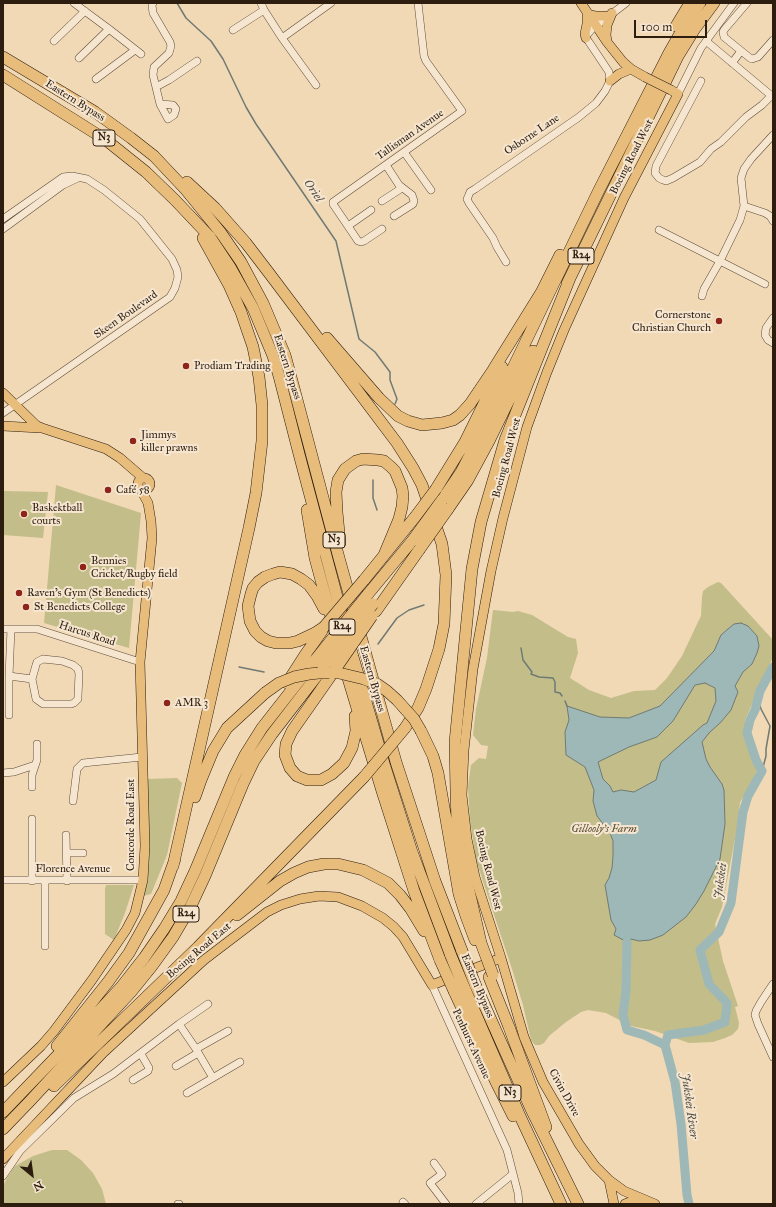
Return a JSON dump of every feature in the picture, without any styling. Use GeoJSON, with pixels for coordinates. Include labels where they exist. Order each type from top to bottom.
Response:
{"type":"FeatureCollection","features":[{"type":"Feature","properties":{"kind":"highway"},"geometry":{"type":"LineString","coordinates":[[621,147],[652,74],[677,24],[690,3]]}},
{"type":"Feature","properties":{"kind":"highway","name":"R24"},"geometry":{"type":"LineString","coordinates":[[372,603],[419,550],[445,504],[480,436],[621,147],[669,53],[686,23],[700,3]]}},
{"type":"Feature","properties":{"kind":"highway","name":"R24"},"geometry":{"type":"LineString","coordinates":[[3,1129],[131,992],[173,937],[190,908],[205,876],[243,784],[254,762],[272,734],[372,603],[412,541],[468,480],[570,278],[659,94],[694,30],[714,3]]}},
{"type":"Feature","properties":{"kind":"highway"},"geometry":{"type":"LineString","coordinates":[[659,94],[697,36],[723,3]]}},
{"type":"Feature","properties":{"kind":"highway","name":"Eastern Bypass"},"geometry":{"type":"LineString","coordinates":[[3,57],[95,112],[154,156],[186,190],[221,233],[241,262],[263,303],[284,355],[396,762],[435,881],[475,984],[531,1109],[578,1204]]}},
{"type":"Feature","properties":{"kind":"highway","name":"Eastern Bypass"},"geometry":{"type":"LineString","coordinates":[[3,75],[106,140],[146,172],[210,237],[220,251],[253,308],[262,327],[277,369],[351,650],[385,767],[412,852],[451,956],[459,989]]}},
{"type":"Feature","properties":{"kind":"highway"},"geometry":{"type":"LineString","coordinates":[[3,1132],[35,1104],[198,947],[364,777],[405,728],[418,708],[439,649],[444,624],[446,575],[442,544],[422,485],[406,456],[246,243],[215,208],[176,172],[154,156]]}},
{"type":"Feature","properties":{"kind":"highway"},"geometry":{"type":"LineString","coordinates":[[262,728],[318,633],[364,580],[436,490],[465,442],[512,347],[572,233],[600,190]]}},
{"type":"Feature","properties":{"kind":"highway"},"geometry":{"type":"LineString","coordinates":[[173,866],[249,528],[256,493],[262,441],[262,405],[259,377],[251,342],[241,312],[229,285],[192,218]]}},
{"type":"Feature","properties":{"kind":"highway"},"geometry":{"type":"LineString","coordinates":[[269,273],[379,398],[398,416],[422,425],[442,423],[452,420],[466,410],[493,370],[544,288]]}},
{"type":"Feature","properties":{"kind":"highway"},"geometry":{"type":"LineString","coordinates":[[479,944],[464,867],[457,821],[455,742],[472,569],[481,522],[505,440],[570,278]]}},
{"type":"Feature","properties":{"kind":"highway"},"geometry":{"type":"LineString","coordinates":[[299,454],[315,558],[341,652],[355,713],[356,731],[352,748],[344,763],[332,774],[320,780],[307,780],[297,776],[290,768],[285,755],[286,744],[324,667]]}},
{"type":"Feature","properties":{"kind":"highway"},"geometry":{"type":"LineString","coordinates":[[343,572],[336,486],[345,469],[356,461],[363,459],[384,461],[391,466],[399,477],[402,488],[402,507],[399,519],[384,555]]}},
{"type":"Feature","properties":{"kind":"highway"},"geometry":{"type":"LineString","coordinates":[[318,633],[298,641],[282,644],[268,641],[261,637],[252,626],[248,615],[248,606],[253,588],[265,577],[280,572],[292,574],[301,579],[309,585],[317,596],[325,611],[341,652]]}},
{"type":"Feature","properties":{"kind":"highway"},"geometry":{"type":"LineString","coordinates":[[344,665],[382,792],[414,891],[439,958]]}},
{"type":"Feature","properties":{"kind":"highway","name":"R24"},"geometry":{"type":"LineString","coordinates":[[3,1112],[122,986],[144,958],[164,929],[183,895],[242,760],[262,728],[324,667]]}},
{"type":"Feature","properties":{"kind":"highway"},"geometry":{"type":"LineString","coordinates":[[3,1106],[66,1037],[129,953],[164,890],[201,780],[213,751],[228,728],[265,693],[280,683],[294,677],[309,674],[339,673],[364,679],[377,684],[387,691],[414,719],[433,756],[438,773],[446,815],[459,894],[466,916],[479,944],[491,976],[562,1173]]}},
{"type":"Feature","properties":{"kind":"highway"},"geometry":{"type":"LineString","coordinates":[[198,947],[280,881],[308,867],[324,864],[338,864],[363,870],[392,887],[410,908],[459,989],[495,1080],[524,1137],[560,1201]]}},
{"type":"Feature","properties":{"kind":"main road"},"geometry":{"type":"LineString","coordinates":[[581,3],[607,42],[623,62],[631,69],[674,92]]}},
{"type":"Feature","properties":{"kind":"main road"},"geometry":{"type":"LineString","coordinates":[[587,13],[596,16],[611,15],[607,25],[607,42]]}},
{"type":"Feature","properties":{"kind":"main road"},"geometry":{"type":"LineString","coordinates":[[586,38],[587,13]]}},
{"type":"Feature","properties":{"kind":"main road"},"geometry":{"type":"LineString","coordinates":[[610,81],[619,74],[631,69]]}},
{"type":"Feature","properties":{"kind":"main road","name":"Boeing Road West"},"geometry":{"type":"LineString","coordinates":[[501,958],[475,878],[467,839],[462,795],[464,750],[473,669],[491,571],[527,427],[547,372],[564,330],[674,92]]}},
{"type":"Feature","properties":{"kind":"main road"},"geometry":{"type":"LineString","coordinates":[[3,407],[5,401],[4,394]]}},
{"type":"Feature","properties":{"kind":"main road","name":"Concorde Road East"},"geometry":{"type":"LineString","coordinates":[[3,1082],[50,1036],[88,986],[126,930],[135,914],[143,880],[145,846],[140,662],[152,538],[151,521],[142,484],[130,466],[106,449],[34,424],[4,394]]}},
{"type":"Feature","properties":{"kind":"main road"},"geometry":{"type":"LineString","coordinates":[[3,426],[42,428]]}},
{"type":"Feature","properties":{"kind":"main road","name":"Boeing Road East"},"geometry":{"type":"LineString","coordinates":[[3,1159],[103,1053],[204,960],[267,912],[281,905],[300,898],[319,896],[338,897],[362,906],[383,918],[403,937],[432,985]]}},
{"type":"Feature","properties":{"kind":"main road"},"geometry":{"type":"LineString","coordinates":[[432,985],[501,958]]}},
{"type":"Feature","properties":{"kind":"main road","name":"Civin Drive"},"geometry":{"type":"LineString","coordinates":[[501,958],[524,1037],[543,1082],[579,1144],[594,1166],[609,1180],[624,1191],[655,1204]]}},
{"type":"Feature","properties":{"kind":"main road"},"geometry":{"type":"LineString","coordinates":[[609,1180],[614,1204]]}},
{"type":"Feature","properties":{"kind":"main road"},"geometry":{"type":"LineString","coordinates":[[625,1204],[640,1198]]}},
{"type":"Feature","properties":{"kind":"street"},"geometry":{"type":"LineString","coordinates":[[74,3],[138,52],[96,79]]}},
{"type":"Feature","properties":{"kind":"street"},"geometry":{"type":"LineString","coordinates":[[153,3],[153,12],[171,46],[169,53],[156,64],[153,69],[153,76],[160,104]]}},
{"type":"Feature","properties":{"kind":"street"},"geometry":{"type":"LineString","coordinates":[[261,3],[282,38],[316,85]]}},
{"type":"Feature","properties":{"kind":"street"},"geometry":{"type":"LineString","coordinates":[[282,38],[331,3]]}},
{"type":"Feature","properties":{"kind":"street","name":"Tallisman Avenue"},"geometry":{"type":"LineString","coordinates":[[382,228],[364,241],[358,241],[333,202],[462,111],[426,61],[424,56],[418,3]]}},
{"type":"Feature","properties":{"kind":"street"},"geometry":{"type":"LineString","coordinates":[[610,81],[607,68],[586,38],[588,33],[626,3]]}},
{"type":"Feature","properties":{"kind":"street","name":"Boeing Road West"},"geometry":{"type":"LineString","coordinates":[[674,92],[706,40],[734,3]]}},
{"type":"Feature","properties":{"kind":"street"},"geometry":{"type":"LineString","coordinates":[[747,3],[722,32],[726,38],[750,58],[754,59],[761,54],[773,40]]}},
{"type":"Feature","properties":{"kind":"street"},"geometry":{"type":"LineString","coordinates":[[233,30],[264,10]]}},
{"type":"Feature","properties":{"kind":"street"},"geometry":{"type":"LineString","coordinates":[[54,41],[85,12]]}},
{"type":"Feature","properties":{"kind":"street"},"geometry":{"type":"LineString","coordinates":[[79,58],[109,29]]}},
{"type":"Feature","properties":{"kind":"street"},"geometry":{"type":"LineString","coordinates":[[701,81],[656,166],[655,173],[663,180],[666,181],[673,178],[700,162],[711,149],[721,142],[746,117],[772,97],[706,40]]}},
{"type":"Feature","properties":{"kind":"street"},"geometry":{"type":"LineString","coordinates":[[732,63],[741,51]]}},
{"type":"Feature","properties":{"kind":"street"},"geometry":{"type":"LineString","coordinates":[[156,87],[197,61]]}},
{"type":"Feature","properties":{"kind":"street","name":"Osborne Lane"},"geometry":{"type":"LineString","coordinates":[[506,262],[467,199],[469,194],[475,188],[590,108],[605,91],[610,81]]}},
{"type":"Feature","properties":{"kind":"street"},"geometry":{"type":"LineString","coordinates":[[702,296],[704,289],[738,226],[744,206],[741,178],[744,169],[773,135]]}},
{"type":"Feature","properties":{"kind":"street"},"geometry":{"type":"LineString","coordinates":[[404,152],[431,190]]}},
{"type":"Feature","properties":{"kind":"street"},"geometry":{"type":"LineString","coordinates":[[386,165],[402,188],[412,195],[414,201],[413,204],[394,216]]}},
{"type":"Feature","properties":{"kind":"street","name":"Skeen Boulevard"},"geometry":{"type":"LineString","coordinates":[[3,413],[170,297],[177,282],[177,270],[175,264],[144,223],[136,214],[97,185],[87,180],[78,178],[48,192],[6,217]]}},
{"type":"Feature","properties":{"kind":"street"},"geometry":{"type":"LineString","coordinates":[[382,201],[402,188]]}},
{"type":"Feature","properties":{"kind":"street","name":"Skeen Boulevard"},"geometry":{"type":"LineString","coordinates":[[3,229],[48,192]]}},
{"type":"Feature","properties":{"kind":"street"},"geometry":{"type":"LineString","coordinates":[[744,206],[765,213],[770,216],[773,221]]}},
{"type":"Feature","properties":{"kind":"street"},"geometry":{"type":"LineString","coordinates":[[348,226],[371,210]]}},
{"type":"Feature","properties":{"kind":"street"},"geometry":{"type":"LineString","coordinates":[[6,217],[13,221]]}},
{"type":"Feature","properties":{"kind":"street"},"geometry":{"type":"LineString","coordinates":[[659,230],[765,284]]}},
{"type":"Feature","properties":{"kind":"street"},"geometry":{"type":"LineString","coordinates":[[773,318],[766,328],[765,335],[768,340],[773,343]]}},
{"type":"Feature","properties":{"kind":"street","name":"Harcus Road"},"geometry":{"type":"LineString","coordinates":[[3,629],[37,629],[140,662]]}},
{"type":"Feature","properties":{"kind":"street"},"geometry":{"type":"LineString","coordinates":[[9,715],[11,629]]}},
{"type":"Feature","properties":{"kind":"street"},"geometry":{"type":"LineString","coordinates":[[40,660],[57,660],[73,665],[78,669],[79,674],[78,699],[71,704],[40,703],[35,697],[32,679],[36,665],[40,660]]}},
{"type":"Feature","properties":{"kind":"street"},"geometry":{"type":"LineString","coordinates":[[9,676],[32,679]]}},
{"type":"Feature","properties":{"kind":"street"},"geometry":{"type":"LineString","coordinates":[[32,787],[32,775],[37,760],[37,744]]}},
{"type":"Feature","properties":{"kind":"street"},"geometry":{"type":"LineString","coordinates":[[73,801],[76,776],[79,766],[86,762],[101,762],[142,757]]}},
{"type":"Feature","properties":{"kind":"street"},"geometry":{"type":"LineString","coordinates":[[4,773],[14,772],[35,765]]}},
{"type":"Feature","properties":{"kind":"street"},"geometry":{"type":"LineString","coordinates":[[32,819],[32,880]]}},
{"type":"Feature","properties":{"kind":"street"},"geometry":{"type":"LineString","coordinates":[[66,835],[67,880]]}},
{"type":"Feature","properties":{"kind":"street"},"geometry":{"type":"LineString","coordinates":[[66,853],[83,853]]}},
{"type":"Feature","properties":{"kind":"street","name":"Florence Avenue"},"geometry":{"type":"LineString","coordinates":[[3,880],[143,880]]}},
{"type":"Feature","properties":{"kind":"street"},"geometry":{"type":"LineString","coordinates":[[45,880],[45,946]]}},
{"type":"Feature","properties":{"kind":"street"},"geometry":{"type":"LineString","coordinates":[[773,984],[760,1002],[755,1015],[773,1058]]}},
{"type":"Feature","properties":{"kind":"street","name":"Penhurst Avenue"},"geometry":{"type":"LineString","coordinates":[[432,985],[502,1137],[507,1150],[520,1204]]}},
{"type":"Feature","properties":{"kind":"street"},"geometry":{"type":"LineString","coordinates":[[3,1176],[20,1151],[67,1104],[81,1093],[113,1074],[208,1004]]}},
{"type":"Feature","properties":{"kind":"street"},"geometry":{"type":"LineString","coordinates":[[179,1024],[213,1078]]}},
{"type":"Feature","properties":{"kind":"street"},"geometry":{"type":"LineString","coordinates":[[176,1066],[228,1031]]}},
{"type":"Feature","properties":{"kind":"street"},"geometry":{"type":"LineString","coordinates":[[133,1080],[148,1071],[149,1068],[141,1054]]}},
{"type":"Feature","properties":{"kind":"street"},"geometry":{"type":"LineString","coordinates":[[187,1093],[240,1062]]}},
{"type":"Feature","properties":{"kind":"street"},"geometry":{"type":"LineString","coordinates":[[434,1163],[442,1174],[430,1183],[446,1204]]}},
{"type":"Feature","properties":{"kind":"street"},"geometry":{"type":"LineString","coordinates":[[476,1204],[513,1174]]}},
{"type":"Feature","properties":{"kind":"green space"},"geometry":{"type":"Polygon","coordinates":[[[56,485],[141,513],[129,648],[44,623],[56,485]]]}},
{"type":"Feature","properties":{"kind":"green space","name":"Baskektball courts"},"geometry":{"type":"Polygon","coordinates":[[[3,491],[48,492],[43,538],[3,535],[3,491]]]}},
{"type":"Feature","properties":{"kind":"green space","name":"Gillooly's Farm"},"geometry":{"type":"Polygon","coordinates":[[[718,582],[721,583],[773,640],[773,657],[745,720],[745,731],[756,762],[757,770],[750,787],[740,802],[738,823],[722,907],[715,924],[723,961],[738,1006],[735,1007],[739,1023],[738,1029],[732,1035],[713,1042],[689,1043],[655,1031],[631,1026],[606,1013],[588,1010],[581,1012],[566,1022],[549,1036],[544,1043],[535,1045],[531,1040],[523,1005],[512,969],[476,860],[470,820],[468,787],[471,765],[479,758],[486,759],[488,746],[481,745],[473,735],[476,709],[487,658],[493,610],[518,611],[532,615],[568,637],[576,639],[578,653],[570,678],[589,690],[611,698],[634,691],[655,690],[667,678],[682,656],[701,616],[703,591],[718,582]]]}},
{"type":"Feature","properties":{"kind":"green space"},"geometry":{"type":"Polygon","coordinates":[[[177,778],[182,783],[167,855],[151,894],[143,896],[147,779],[177,778]]]}},
{"type":"Feature","properties":{"kind":"green space"},"geometry":{"type":"Polygon","coordinates":[[[106,885],[134,885],[114,940],[105,934],[106,885]]]}},
{"type":"Feature","properties":{"kind":"green space"},"geometry":{"type":"Polygon","coordinates":[[[52,1150],[67,1150],[81,1160],[93,1173],[102,1189],[106,1204],[3,1204],[3,1186],[15,1166],[33,1156],[52,1150]]]}},
{"type":"Feature","properties":{"kind":"water"},"geometry":{"type":"Polygon","coordinates":[[[741,623],[748,626],[757,636],[759,646],[752,664],[743,672],[735,686],[738,692],[731,710],[702,742],[706,759],[722,784],[724,790],[725,824],[720,859],[704,891],[686,917],[663,935],[650,940],[639,941],[631,939],[627,942],[614,935],[616,929],[611,920],[605,885],[612,868],[613,841],[610,833],[597,816],[593,801],[594,790],[585,767],[566,755],[565,732],[569,720],[567,706],[600,717],[629,718],[660,706],[714,651],[721,635],[734,624],[741,623]],[[705,683],[695,685],[673,721],[657,737],[629,747],[598,762],[603,779],[610,786],[613,792],[621,790],[634,792],[656,780],[661,762],[707,723],[716,701],[715,688],[705,683]]]}},
{"type":"Feature","properties":{"kind":"waterway","name":"Oriel"},"geometry":{"type":"LineString","coordinates":[[177,3],[186,18],[211,41],[223,59],[246,107],[256,124],[336,241],[359,339],[375,352],[390,372],[390,380],[397,399],[395,404]]}},
{"type":"Feature","properties":{"kind":"waterway"},"geometry":{"type":"LineString","coordinates":[[373,480],[373,498],[377,510]]}},
{"type":"Feature","properties":{"kind":"waterway"},"geometry":{"type":"LineString","coordinates":[[378,644],[397,618],[409,610],[424,605]]}},
{"type":"Feature","properties":{"kind":"waterway"},"geometry":{"type":"LineString","coordinates":[[521,648],[523,660],[532,672],[531,674],[539,677],[553,678],[555,682],[555,692],[560,693],[562,696]]}},
{"type":"Feature","properties":{"kind":"waterway"},"geometry":{"type":"LineString","coordinates":[[239,667],[264,672]]}},
{"type":"Feature","properties":{"kind":"waterway","name":"Jukskei"},"geometry":{"type":"LineString","coordinates":[[665,1045],[668,1035],[704,1030],[725,1022],[727,1003],[709,984],[700,950],[719,932],[731,903],[743,812],[748,796],[762,771],[756,760],[747,733],[760,691],[773,667]]}},
{"type":"Feature","properties":{"kind":"waterway"},"geometry":{"type":"LineString","coordinates":[[760,691],[758,699],[761,709],[770,726],[766,756],[762,771]]}},
{"type":"Feature","properties":{"kind":"waterway"},"geometry":{"type":"LineString","coordinates":[[565,701],[567,706]]}},
{"type":"Feature","properties":{"kind":"waterway","name":"Jukskei River"},"geometry":{"type":"LineString","coordinates":[[627,942],[626,991],[623,1015],[627,1030],[644,1035],[665,1045],[675,1082],[689,1204]]}},
{"type":"Feature","properties":{"kind":"place","name":"Cornerstone Christian Church"},"geometry":{"type":"Point","coordinates":[719,321]}},
{"type":"Feature","properties":{"kind":"place","name":"Prodiam Trading"},"geometry":{"type":"Point","coordinates":[186,366]}},
{"type":"Feature","properties":{"kind":"place","name":"Jimmys killer prawns"},"geometry":{"type":"Point","coordinates":[133,441]}},
{"type":"Feature","properties":{"kind":"place","name":"Café 58"},"geometry":{"type":"Point","coordinates":[108,490]}},
{"type":"Feature","properties":{"kind":"place","name":"Baskektball courts"},"geometry":{"type":"Point","coordinates":[24,514]}},
{"type":"Feature","properties":{"kind":"place","name":"Bennies Cricket/Rugby field"},"geometry":{"type":"Point","coordinates":[83,567]}},
{"type":"Feature","properties":{"kind":"place","name":"Raven's Gym (St Benedicts)"},"geometry":{"type":"Point","coordinates":[19,593]}},
{"type":"Feature","properties":{"kind":"place","name":"St Benedicts College"},"geometry":{"type":"Point","coordinates":[26,607]}},
{"type":"Feature","properties":{"kind":"place","name":"AMR 3"},"geometry":{"type":"Point","coordinates":[167,703]}}]}
